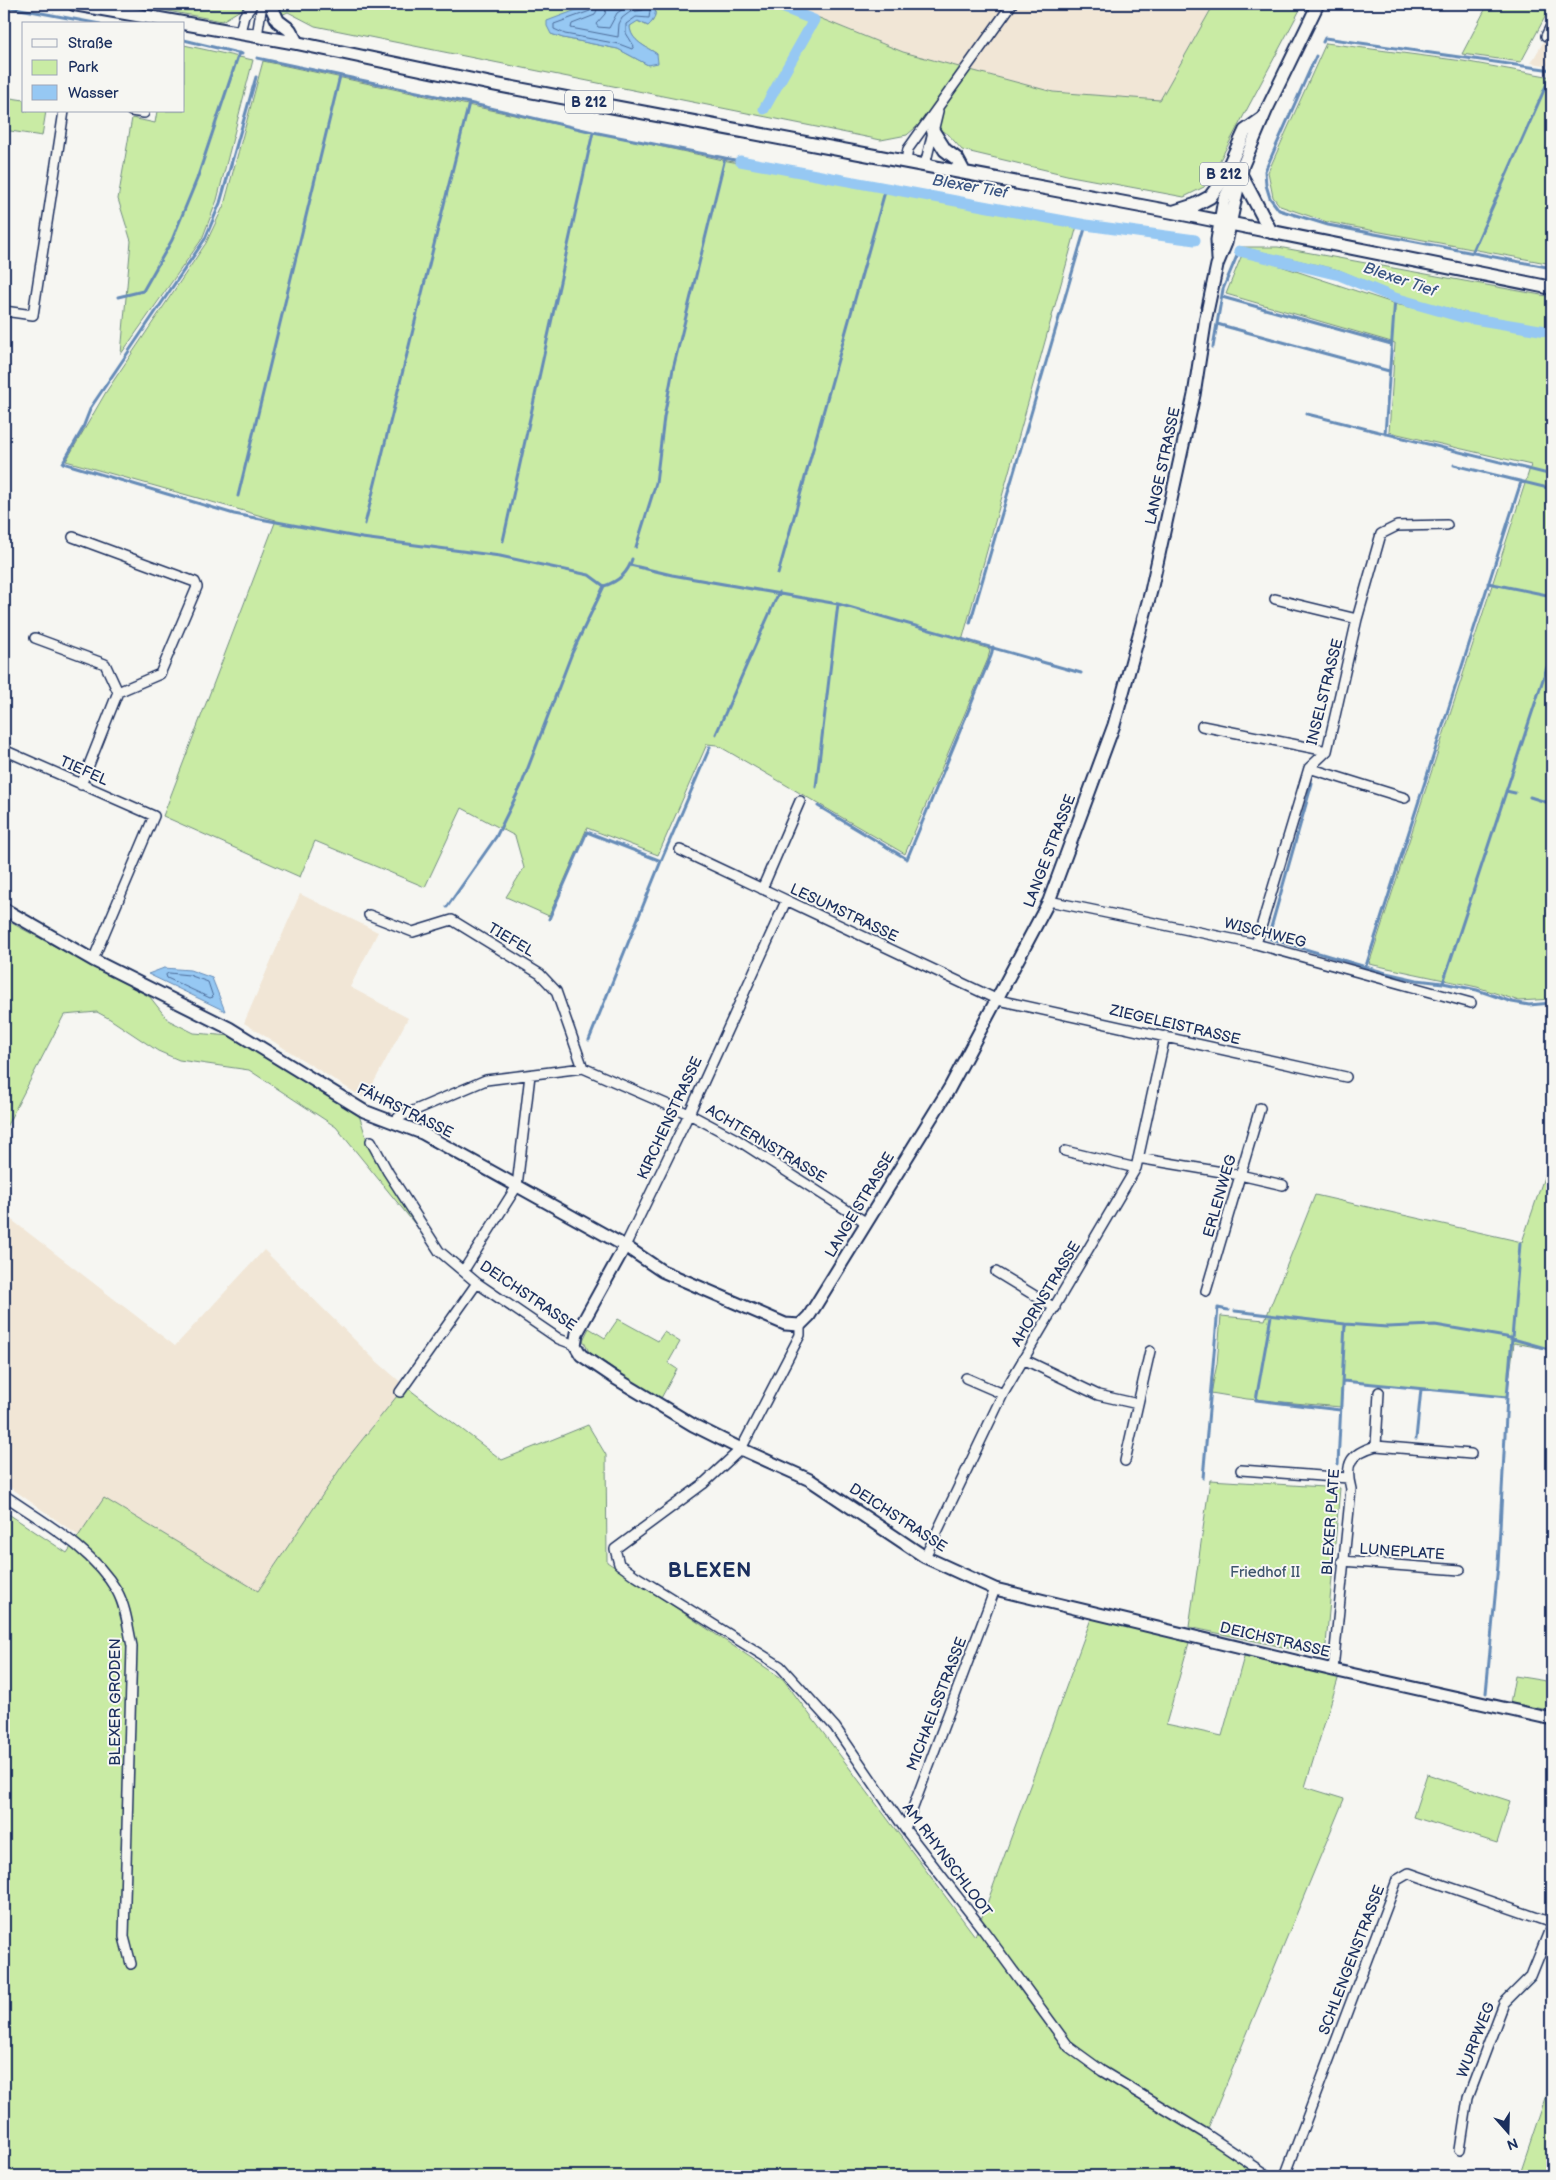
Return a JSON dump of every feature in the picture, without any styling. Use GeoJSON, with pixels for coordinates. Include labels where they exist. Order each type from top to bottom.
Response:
{"type":"FeatureCollection","features":[{"type":"Feature","properties":{"kind":"main road","name":"B 212"},"geometry":{"type":"LineString","coordinates":[[74,4],[181,22]]}},
{"type":"Feature","properties":{"kind":"main road"},"geometry":{"type":"LineString","coordinates":[[270,4],[278,21],[290,30],[297,43]]}},
{"type":"Feature","properties":{"kind":"main road","name":"B 212"},"geometry":{"type":"LineString","coordinates":[[185,23],[297,43],[492,84],[1173,212],[1552,288]]}},
{"type":"Feature","properties":{"kind":"main road","name":"B 212"},"geometry":{"type":"LineString","coordinates":[[1173,212],[1195,206],[1210,197],[1222,181],[1245,131],[1262,120]]}},
{"type":"Feature","properties":{"kind":"main road"},"geometry":{"type":"LineString","coordinates":[[934,131],[945,150],[957,159],[964,172]]}},
{"type":"Feature","properties":{"kind":"main road","name":"B 212"},"geometry":{"type":"LineString","coordinates":[[1242,170],[1271,232]]}},
{"type":"Feature","properties":{"kind":"street"},"geometry":{"type":"LineString","coordinates":[[240,32],[244,16],[253,4]]}},
{"type":"Feature","properties":{"kind":"street"},"geometry":{"type":"LineString","coordinates":[[256,36],[262,4]]}},
{"type":"Feature","properties":{"kind":"street"},"geometry":{"type":"LineString","coordinates":[[906,161],[908,149],[1012,4]]}},
{"type":"Feature","properties":{"kind":"street","name":"LANGE STRASSE"},"geometry":{"type":"LineString","coordinates":[[615,1550],[703,1484],[741,1449],[800,1335],[800,1326],[809,1316],[949,1089],[1049,902],[1114,725],[1151,591],[1194,395],[1206,317],[1218,260],[1226,243],[1225,223],[1242,170],[1262,120],[1318,4]]}},
{"type":"Feature","properties":{"kind":"street"},"geometry":{"type":"LineString","coordinates":[[1546,36],[1552,24]]}},
{"type":"Feature","properties":{"kind":"street"},"geometry":{"type":"LineString","coordinates":[[925,165],[938,108]]}},
{"type":"Feature","properties":{"kind":"street"},"geometry":{"type":"LineString","coordinates":[[4,311],[33,315],[64,112]]}},
{"type":"Feature","properties":{"kind":"street"},"geometry":{"type":"LineString","coordinates":[[138,112],[144,113]]}},
{"type":"Feature","properties":{"kind":"street","name":"INSELSTRASSE"},"geometry":{"type":"LineString","coordinates":[[1256,944],[1309,768],[1326,751],[1357,619],[1381,534],[1397,526],[1447,525]]}},
{"type":"Feature","properties":{"kind":"street"},"geometry":{"type":"LineString","coordinates":[[73,537],[195,582],[197,587],[160,674],[118,692],[81,785]]}},
{"type":"Feature","properties":{"kind":"street"},"geometry":{"type":"LineString","coordinates":[[1275,599],[1357,619]]}},
{"type":"Feature","properties":{"kind":"street"},"geometry":{"type":"LineString","coordinates":[[35,638],[105,664],[118,692]]}},
{"type":"Feature","properties":{"kind":"street"},"geometry":{"type":"LineString","coordinates":[[1202,726],[1326,751]]}},
{"type":"Feature","properties":{"kind":"street","name":"TIEFEL"},"geometry":{"type":"LineString","coordinates":[[4,750],[154,816],[93,960]]}},
{"type":"Feature","properties":{"kind":"street"},"geometry":{"type":"LineString","coordinates":[[1309,768],[1405,798]]}},
{"type":"Feature","properties":{"kind":"street"},"geometry":{"type":"LineString","coordinates":[[762,890],[800,801]]}},
{"type":"Feature","properties":{"kind":"street","name":"LESUMSTRASSE"},"geometry":{"type":"LineString","coordinates":[[680,850],[998,1000]]}},
{"type":"Feature","properties":{"kind":"street","name":"KIRCHENSTRASSE"},"geometry":{"type":"LineString","coordinates":[[575,1345],[577,1333],[625,1246],[689,1114],[786,901]]}},
{"type":"Feature","properties":{"kind":"street","name":"WISCHWEG"},"geometry":{"type":"LineString","coordinates":[[1049,902],[1256,944],[1471,1003]]}},
{"type":"Feature","properties":{"kind":"street","name":"FÄHRSTRASSE"},"geometry":{"type":"LineString","coordinates":[[4,909],[93,960],[229,1028],[364,1111],[422,1133],[625,1246],[654,1267],[682,1281],[785,1324],[800,1326]]}},
{"type":"Feature","properties":{"kind":"street","name":"TIEFEL"},"geometry":{"type":"LineString","coordinates":[[369,916],[413,932],[452,920],[540,974],[556,991],[583,1068]]}},
{"type":"Feature","properties":{"kind":"street","name":"ZIEGELEISTRASSE"},"geometry":{"type":"LineString","coordinates":[[998,1000],[1346,1077]]}},
{"type":"Feature","properties":{"kind":"street","name":"AHORNSTRASSE"},"geometry":{"type":"LineString","coordinates":[[925,1557],[1003,1394],[1136,1168],[1165,1036]]}},
{"type":"Feature","properties":{"kind":"street"},"geometry":{"type":"LineString","coordinates":[[394,1122],[399,1116],[486,1080],[583,1068]]}},
{"type":"Feature","properties":{"kind":"street","name":"ACHTERNSTRASSE"},"geometry":{"type":"LineString","coordinates":[[583,1068],[689,1114],[736,1139],[867,1223]]}},
{"type":"Feature","properties":{"kind":"street"},"geometry":{"type":"LineString","coordinates":[[464,1270],[518,1186],[530,1075]]}},
{"type":"Feature","properties":{"kind":"street","name":"ERLENWEG"},"geometry":{"type":"LineString","coordinates":[[1206,1291],[1260,1108]]}},
{"type":"Feature","properties":{"kind":"street","name":"DEICHSTRASSE"},"geometry":{"type":"LineString","coordinates":[[371,1141],[388,1172],[439,1251],[464,1270],[477,1283],[559,1339],[575,1345],[581,1355],[615,1378],[693,1425],[810,1480],[925,1557],[995,1589],[1333,1670],[1552,1719]]}},
{"type":"Feature","properties":{"kind":"street"},"geometry":{"type":"LineString","coordinates":[[1065,1151],[1136,1168]]}},
{"type":"Feature","properties":{"kind":"street"},"geometry":{"type":"LineString","coordinates":[[1138,1158],[1240,1175],[1283,1185]]}},
{"type":"Feature","properties":{"kind":"street"},"geometry":{"type":"LineString","coordinates":[[996,1272],[1055,1308]]}},
{"type":"Feature","properties":{"kind":"street"},"geometry":{"type":"LineString","coordinates":[[400,1392],[477,1283]]}},
{"type":"Feature","properties":{"kind":"street"},"geometry":{"type":"LineString","coordinates":[[1125,1461],[1150,1350]]}},
{"type":"Feature","properties":{"kind":"street"},"geometry":{"type":"LineString","coordinates":[[1023,1359],[1098,1395],[1138,1404]]}},
{"type":"Feature","properties":{"kind":"street"},"geometry":{"type":"LineString","coordinates":[[966,1378],[1003,1394]]}},
{"type":"Feature","properties":{"kind":"street"},"geometry":{"type":"LineString","coordinates":[[1379,1392],[1376,1446],[1471,1454]]}},
{"type":"Feature","properties":{"kind":"street","name":"BLEXER PLATE"},"geometry":{"type":"LineString","coordinates":[[1333,1670],[1350,1489],[1348,1467],[1352,1458],[1364,1449],[1376,1446]]}},
{"type":"Feature","properties":{"kind":"street"},"geometry":{"type":"LineString","coordinates":[[1241,1470],[1348,1478]]}},
{"type":"Feature","properties":{"kind":"street","name":"BLEXER GRODEN"},"geometry":{"type":"LineString","coordinates":[[4,1495],[88,1553],[117,1591],[125,1612],[132,1646],[124,1937],[131,1964]]}},
{"type":"Feature","properties":{"kind":"street","name":"AM RHYNSCHLOOT"},"geometry":{"type":"LineString","coordinates":[[615,1550],[619,1564],[634,1575],[780,1666],[835,1727],[905,1829],[1070,2047],[1102,2071],[1206,2134],[1269,2176]]}},
{"type":"Feature","properties":{"kind":"street","name":"LUNEPLATE"},"geometry":{"type":"LineString","coordinates":[[1342,1561],[1460,1570]]}},
{"type":"Feature","properties":{"kind":"street","name":"MICHAELSSTRASSE"},"geometry":{"type":"LineString","coordinates":[[905,1829],[995,1589]]}},
{"type":"Feature","properties":{"kind":"street","name":"SCHLENGENSTRASSE"},"geometry":{"type":"LineString","coordinates":[[1285,2176],[1397,1880],[1409,1873],[1552,1923]]}},
{"type":"Feature","properties":{"kind":"street","name":"WURPWEG"},"geometry":{"type":"LineString","coordinates":[[1460,2150],[1468,2098],[1504,2003],[1531,1976],[1552,1923]]}},
{"type":"Feature","properties":{"kind":"shaded area"},"geometry":{"type":"Polygon","coordinates":[[[785,4],[1214,4],[1160,100],[1053,92],[903,52],[785,4]]]}},
{"type":"Feature","properties":{"kind":"shaded area"},"geometry":{"type":"Polygon","coordinates":[[[1552,27],[1552,66],[1531,63],[1552,27]]]}},
{"type":"Feature","properties":{"kind":"shaded area"},"geometry":{"type":"Polygon","coordinates":[[[300,894],[378,932],[350,987],[408,1018],[365,1099],[244,1023],[300,894]]]}},
{"type":"Feature","properties":{"kind":"shaded area"},"geometry":{"type":"Polygon","coordinates":[[[4,1214],[175,1346],[264,1250],[373,1358],[405,1386],[346,1460],[256,1594],[104,1499],[79,1536],[4,1483],[4,1214]]]}},
{"type":"Feature","properties":{"kind":"green space"},"geometry":{"type":"Polygon","coordinates":[[[130,4],[592,4],[579,10],[551,34],[618,49],[648,65],[657,54],[636,40],[630,26],[637,21],[648,26],[654,19],[656,4],[785,4],[903,52],[1053,92],[1160,100],[1214,4],[1303,4],[1212,175],[1204,187],[1184,197],[1071,176],[962,150],[948,134],[922,122],[907,135],[881,140],[315,26],[288,12],[279,16],[242,9],[222,21],[130,4]]]}},
{"type":"Feature","properties":{"kind":"green space"},"geometry":{"type":"Polygon","coordinates":[[[1488,4],[1552,4],[1521,62],[1462,54],[1488,4]]]}},
{"type":"Feature","properties":{"kind":"green space"},"geometry":{"type":"Polygon","coordinates":[[[1326,43],[1463,61],[1552,77],[1552,264],[1327,222],[1280,206],[1273,197],[1268,172],[1326,43]]]}},
{"type":"Feature","properties":{"kind":"green space"},"geometry":{"type":"Polygon","coordinates":[[[185,45],[253,60],[217,200],[202,239],[121,354],[131,241],[118,199],[132,118],[155,123],[157,112],[185,112],[185,45]]]}},
{"type":"Feature","properties":{"kind":"green space"},"geometry":{"type":"Polygon","coordinates":[[[263,61],[728,161],[1077,226],[962,641],[990,649],[988,659],[905,854],[717,745],[707,744],[658,855],[587,828],[549,916],[506,897],[524,868],[515,836],[462,808],[425,887],[315,841],[300,877],[163,816],[276,520],[66,461],[106,392],[206,243],[224,205],[263,61]]]}},
{"type":"Feature","properties":{"kind":"green space"},"geometry":{"type":"Polygon","coordinates":[[[4,97],[22,100],[22,112],[46,112],[42,136],[4,130],[4,97]]]}},
{"type":"Feature","properties":{"kind":"green space"},"geometry":{"type":"Polygon","coordinates":[[[1241,247],[1278,247],[1552,297],[1552,328],[1466,313],[1401,296],[1339,270],[1241,247]]]}},
{"type":"Feature","properties":{"kind":"green space"},"geometry":{"type":"Polygon","coordinates":[[[1247,255],[1399,305],[1552,334],[1552,999],[1519,1001],[1477,987],[1369,964],[1531,465],[1389,432],[1395,343],[1226,294],[1241,257],[1247,255]]]}},
{"type":"Feature","properties":{"kind":"green space"},"geometry":{"type":"Polygon","coordinates":[[[4,919],[150,997],[168,1020],[194,1033],[231,1036],[359,1115],[367,1140],[388,1180],[423,1234],[336,1127],[249,1070],[179,1060],[158,1051],[97,1012],[64,1015],[4,1131],[4,919]]]}},
{"type":"Feature","properties":{"kind":"green space"},"geometry":{"type":"Polygon","coordinates":[[[1545,1174],[1552,1175],[1552,1350],[1514,1343],[1507,1397],[1343,1381],[1341,1407],[1247,1399],[1211,1393],[1217,1364],[1221,1316],[1265,1320],[1315,1195],[1522,1242],[1545,1174]]]}},
{"type":"Feature","properties":{"kind":"green space"},"geometry":{"type":"Polygon","coordinates":[[[618,1319],[658,1341],[664,1332],[680,1342],[668,1363],[677,1369],[660,1400],[589,1352],[583,1340],[589,1328],[605,1338],[618,1319]]]}},
{"type":"Feature","properties":{"kind":"green space"},"geometry":{"type":"Polygon","coordinates":[[[405,1386],[502,1460],[588,1425],[606,1455],[607,1562],[783,1679],[975,1936],[1092,1616],[1190,1639],[1166,1724],[1222,1736],[1245,1653],[1339,1676],[1305,1787],[1344,1799],[1206,2133],[1272,2176],[4,2176],[4,1511],[67,1553],[104,1498],[258,1591],[346,1460],[405,1386]]]}},
{"type":"Feature","properties":{"kind":"green space","name":"Friedhof II"},"geometry":{"type":"Polygon","coordinates":[[[1210,1480],[1340,1488],[1325,1656],[1189,1627],[1210,1480]]]}},
{"type":"Feature","properties":{"kind":"green space"},"geometry":{"type":"Polygon","coordinates":[[[1515,1676],[1552,1682],[1549,1710],[1510,1703],[1515,1676]]]}},
{"type":"Feature","properties":{"kind":"green space"},"geometry":{"type":"Polygon","coordinates":[[[1427,1774],[1510,1801],[1497,1843],[1413,1817],[1427,1774]]]}},
{"type":"Feature","properties":{"kind":"green space"},"geometry":{"type":"Polygon","coordinates":[[[1552,2077],[1552,2176],[1519,2176],[1552,2077]]]}},
{"type":"Feature","properties":{"kind":"water"},"geometry":{"type":"Polygon","coordinates":[[[592,4],[656,4],[654,19],[648,26],[638,21],[630,26],[636,40],[657,54],[658,63],[648,65],[618,49],[551,34],[547,21],[592,4]]]}},
{"type":"Feature","properties":{"kind":"water"},"geometry":{"type":"Polygon","coordinates":[[[164,968],[190,970],[212,978],[225,1011],[148,974],[164,968]]]}},
{"type":"Feature","properties":{"kind":"waterway","name":"Blexer Tief"},"geometry":{"type":"LineString","coordinates":[[764,109],[814,20],[774,4]]}},
{"type":"Feature","properties":{"kind":"waterway"},"geometry":{"type":"LineString","coordinates":[[4,6],[89,22]]}},
{"type":"Feature","properties":{"kind":"waterway"},"geometry":{"type":"LineString","coordinates":[[1323,42],[1325,38],[1552,70]]}},
{"type":"Feature","properties":{"kind":"waterway"},"geometry":{"type":"LineString","coordinates":[[185,40],[242,54]]}},
{"type":"Feature","properties":{"kind":"waterway"},"geometry":{"type":"LineString","coordinates":[[118,297],[143,291],[172,240],[197,179],[239,53]]}},
{"type":"Feature","properties":{"kind":"waterway"},"geometry":{"type":"LineString","coordinates":[[1316,56],[1265,171],[1266,185],[1270,198],[1279,210],[1328,225],[1552,268]]}},
{"type":"Feature","properties":{"kind":"waterway"},"geometry":{"type":"LineString","coordinates":[[257,58],[469,103],[593,132],[740,161]]}},
{"type":"Feature","properties":{"kind":"waterway"},"geometry":{"type":"LineString","coordinates":[[1472,253],[1552,72]]}},
{"type":"Feature","properties":{"kind":"waterway"},"geometry":{"type":"LineString","coordinates":[[238,496],[340,76]]}},
{"type":"Feature","properties":{"kind":"waterway"},"geometry":{"type":"LineString","coordinates":[[256,77],[220,203],[205,239],[91,407],[82,430],[63,463],[234,514],[362,538],[500,556],[589,575],[604,586]]}},
{"type":"Feature","properties":{"kind":"waterway"},"geometry":{"type":"LineString","coordinates":[[365,524],[469,103]]}},
{"type":"Feature","properties":{"kind":"waterway"},"geometry":{"type":"LineString","coordinates":[[503,541],[593,132]]}},
{"type":"Feature","properties":{"kind":"waterway"},"geometry":{"type":"LineString","coordinates":[[636,547],[656,483],[664,417],[673,369],[725,158]]}},
{"type":"Feature","properties":{"kind":"waterway","name":"Blexer Tief"},"geometry":{"type":"LineString","coordinates":[[740,161],[1086,225],[1195,240]]}},
{"type":"Feature","properties":{"kind":"waterway"},"geometry":{"type":"LineString","coordinates":[[778,574],[886,188]]}},
{"type":"Feature","properties":{"kind":"waterway"},"geometry":{"type":"LineString","coordinates":[[970,623],[1086,225]]}},
{"type":"Feature","properties":{"kind":"waterway"},"geometry":{"type":"LineString","coordinates":[[1213,347],[1223,289],[1239,251]]}},
{"type":"Feature","properties":{"kind":"waterway","name":"Blexer Tief"},"geometry":{"type":"LineString","coordinates":[[1239,251],[1339,275],[1395,298],[1462,317],[1552,332]]}},
{"type":"Feature","properties":{"kind":"waterway"},"geometry":{"type":"LineString","coordinates":[[1222,297],[1391,344]]}},
{"type":"Feature","properties":{"kind":"waterway"},"geometry":{"type":"LineString","coordinates":[[1385,434],[1395,298]]}},
{"type":"Feature","properties":{"kind":"waterway"},"geometry":{"type":"LineString","coordinates":[[1217,324],[1389,371]]}},
{"type":"Feature","properties":{"kind":"waterway"},"geometry":{"type":"LineString","coordinates":[[1307,414],[1552,475]]}},
{"type":"Feature","properties":{"kind":"waterway"},"geometry":{"type":"LineString","coordinates":[[1454,465],[1552,489]]}},
{"type":"Feature","properties":{"kind":"waterway"},"geometry":{"type":"LineString","coordinates":[[1366,966],[1521,482]]}},
{"type":"Feature","properties":{"kind":"waterway"},"geometry":{"type":"LineString","coordinates":[[447,907],[496,837],[521,786],[572,653],[604,586],[621,576],[628,569],[632,559]]}},
{"type":"Feature","properties":{"kind":"waterway"},"geometry":{"type":"LineString","coordinates":[[630,565],[672,575],[838,604],[1081,673]]}},
{"type":"Feature","properties":{"kind":"waterway"},"geometry":{"type":"LineString","coordinates":[[1488,583],[1552,596]]}},
{"type":"Feature","properties":{"kind":"waterway"},"geometry":{"type":"LineString","coordinates":[[716,734],[779,592]]}},
{"type":"Feature","properties":{"kind":"waterway"},"geometry":{"type":"LineString","coordinates":[[816,787],[838,604]]}},
{"type":"Feature","properties":{"kind":"waterway"},"geometry":{"type":"LineString","coordinates":[[818,806],[907,859],[991,656],[993,647]]}},
{"type":"Feature","properties":{"kind":"waterway"},"geometry":{"type":"LineString","coordinates":[[1443,983],[1552,652]]}},
{"type":"Feature","properties":{"kind":"waterway"},"geometry":{"type":"LineString","coordinates":[[589,1040],[661,861],[710,747]]}},
{"type":"Feature","properties":{"kind":"waterway"},"geometry":{"type":"LineString","coordinates":[[1312,783],[1268,938],[1386,973],[1477,990],[1512,1002],[1529,1005],[1552,1003]]}},
{"type":"Feature","properties":{"kind":"waterway"},"geometry":{"type":"LineString","coordinates":[[1506,791],[1515,793]]}},
{"type":"Feature","properties":{"kind":"waterway"},"geometry":{"type":"LineString","coordinates":[[1530,797],[1552,804]]}},
{"type":"Feature","properties":{"kind":"waterway"},"geometry":{"type":"LineString","coordinates":[[549,919],[587,832],[661,861]]}},
{"type":"Feature","properties":{"kind":"waterway"},"geometry":{"type":"LineString","coordinates":[[1486,1693],[1498,1565],[1507,1397],[1520,1244]]}},
{"type":"Feature","properties":{"kind":"waterway"},"geometry":{"type":"LineString","coordinates":[[1203,1478],[1218,1308],[1228,1310]]}},
{"type":"Feature","properties":{"kind":"waterway"},"geometry":{"type":"LineString","coordinates":[[1235,1311],[1387,1327],[1435,1325],[1506,1337],[1552,1350]]}},
{"type":"Feature","properties":{"kind":"waterway"},"geometry":{"type":"LineString","coordinates":[[1271,1316],[1256,1400],[1340,1410]]}},
{"type":"Feature","properties":{"kind":"waterway"},"geometry":{"type":"LineString","coordinates":[[1338,1464],[1345,1324]]}},
{"type":"Feature","properties":{"kind":"waterway"},"geometry":{"type":"LineString","coordinates":[[1343,1381],[1507,1397]]}},
{"type":"Feature","properties":{"kind":"waterway"},"geometry":{"type":"LineString","coordinates":[[1416,1439],[1421,1389]]}},
{"type":"Feature","properties":{"kind":"district","name":"BLEXEN"},"geometry":{"type":"Point","coordinates":[710,1571]}}]}
